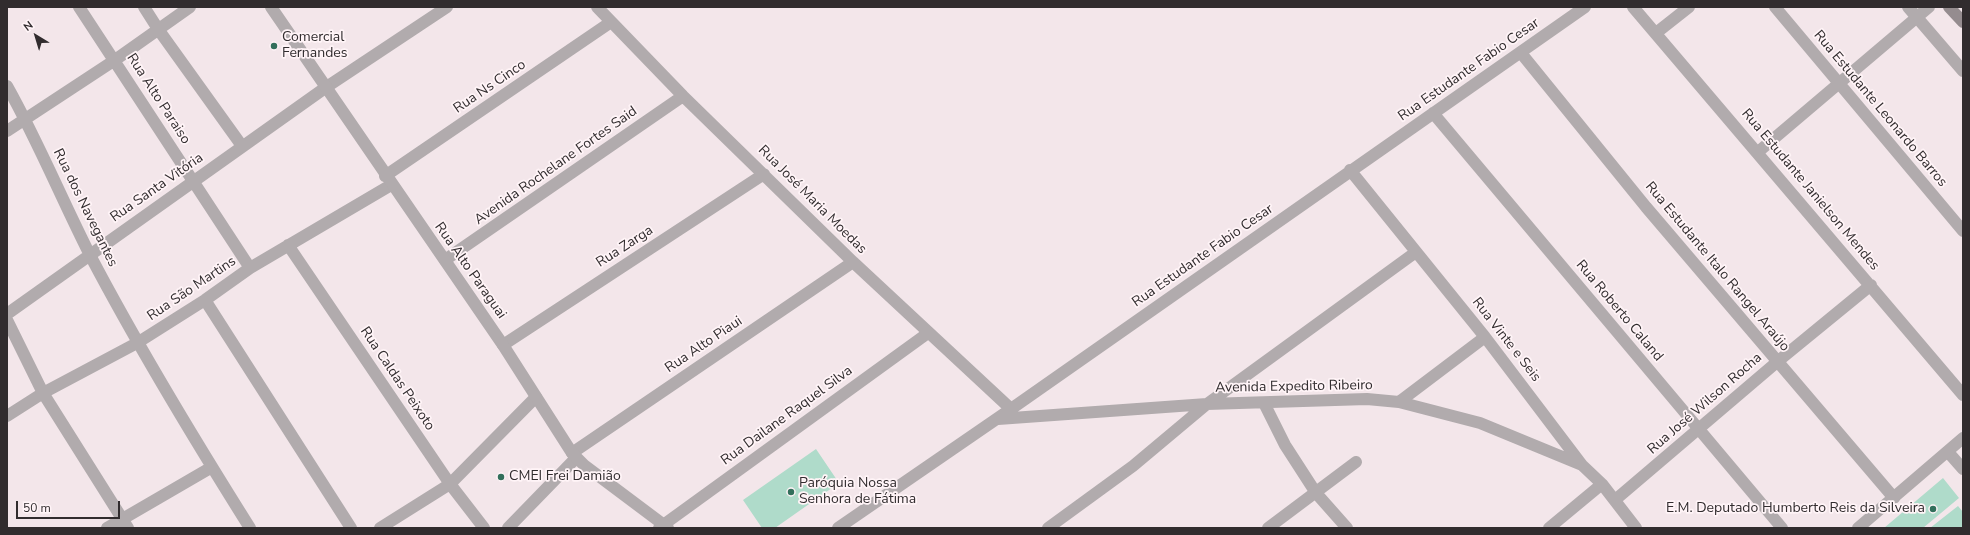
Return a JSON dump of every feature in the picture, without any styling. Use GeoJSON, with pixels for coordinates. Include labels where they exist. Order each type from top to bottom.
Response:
{"type":"FeatureCollection","features":[{"type":"Feature","properties":{"kind":"main road"},"geometry":{"type":"LineString","coordinates":[[1949,7],[1963,22]]}},
{"type":"Feature","properties":{"kind":"street","name":"Rua Alto Paraiso"},"geometry":{"type":"LineString","coordinates":[[79,7],[115,60],[192,182],[250,268]]}},
{"type":"Feature","properties":{"kind":"street"},"geometry":{"type":"LineString","coordinates":[[144,7],[158,29],[242,146]]}},
{"type":"Feature","properties":{"kind":"street"},"geometry":{"type":"LineString","coordinates":[[7,131],[115,60],[190,7]]}},
{"type":"Feature","properties":{"kind":"street","name":"Rua Alto Paraguai"},"geometry":{"type":"LineString","coordinates":[[271,7],[388,180],[445,260],[574,456],[663,527]]}},
{"type":"Feature","properties":{"kind":"street","name":"Rua Santa Vitória"},"geometry":{"type":"LineString","coordinates":[[7,314],[325,88],[447,7]]}},
{"type":"Feature","properties":{"kind":"street","name":"Rua José Maria Moedas"},"geometry":{"type":"LineString","coordinates":[[598,7],[683,96],[853,262],[1011,409]]}},
{"type":"Feature","properties":{"kind":"street","name":"Rua Estudante Fabio Cesar"},"geometry":{"type":"LineString","coordinates":[[838,528],[1011,409],[1350,170],[1521,53],[1585,7]]}},
{"type":"Feature","properties":{"kind":"street","name":"Rua Estudante Janielson Mendes"},"geometry":{"type":"LineString","coordinates":[[1633,7],[1963,394]]}},
{"type":"Feature","properties":{"kind":"street"},"geometry":{"type":"LineString","coordinates":[[1656,33],[1689,7]]}},
{"type":"Feature","properties":{"kind":"street","name":"Rua Estudante Leonardo Barros"},"geometry":{"type":"LineString","coordinates":[[1775,7],[1963,231]]}},
{"type":"Feature","properties":{"kind":"street"},"geometry":{"type":"LineString","coordinates":[[1908,7],[1963,71]]}},
{"type":"Feature","properties":{"kind":"street"},"geometry":{"type":"LineString","coordinates":[[1758,152],[1928,7]]}},
{"type":"Feature","properties":{"kind":"street","name":"Rua Ns Cinco"},"geometry":{"type":"LineString","coordinates":[[388,180],[611,22]]}},
{"type":"Feature","properties":{"kind":"street","name":"Rua Estudante Italo Rangel Araújo"},"geometry":{"type":"LineString","coordinates":[[1521,53],[1642,201],[1777,362],[1894,498]]}},
{"type":"Feature","properties":{"kind":"street","name":"Rua dos Navegantes"},"geometry":{"type":"LineString","coordinates":[[7,86],[25,119],[90,255],[137,343]]}},
{"type":"Feature","properties":{"kind":"street","name":"Avenida Rochelane Fortes Said"},"geometry":{"type":"LineString","coordinates":[[445,260],[683,96]]}},
{"type":"Feature","properties":{"kind":"street","name":"Rua Roberto Caland"},"geometry":{"type":"LineString","coordinates":[[1433,113],[1782,528]]}},
{"type":"Feature","properties":{"kind":"street","name":"Rua Vinte e Seis"},"geometry":{"type":"LineString","coordinates":[[1350,170],[1485,337],[1582,464],[1602,484],[1636,528]]}},
{"type":"Feature","properties":{"kind":"street","name":"Rua Zarga"},"geometry":{"type":"LineString","coordinates":[[503,346],[764,174]]}},
{"type":"Feature","properties":{"kind":"street","name":"Rua São Martins"},"geometry":{"type":"LineString","coordinates":[[7,416],[43,393],[137,343],[205,300],[250,268],[388,180]]}},
{"type":"Feature","properties":{"kind":"street","name":"Rua Caldas Peixoto"},"geometry":{"type":"LineString","coordinates":[[288,245],[450,484],[484,528]]}},
{"type":"Feature","properties":{"kind":"street"},"geometry":{"type":"LineString","coordinates":[[1048,528],[1133,466],[1207,404],[1416,252]]}},
{"type":"Feature","properties":{"kind":"street","name":"Rua Alto Piaui"},"geometry":{"type":"LineString","coordinates":[[508,528],[574,456],[853,262]]}},
{"type":"Feature","properties":{"kind":"street","name":"Rua José Wilson Rocha"},"geometry":{"type":"LineString","coordinates":[[1615,500],[1777,362],[1871,285]]}},
{"type":"Feature","properties":{"kind":"street"},"geometry":{"type":"LineString","coordinates":[[205,300],[351,528]]}},
{"type":"Feature","properties":{"kind":"street"},"geometry":{"type":"LineString","coordinates":[[7,320],[43,393],[125,523]]}},
{"type":"Feature","properties":{"kind":"street","name":"Rua Dailane Raquel Silva"},"geometry":{"type":"LineString","coordinates":[[663,527],[928,333]]}},
{"type":"Feature","properties":{"kind":"street"},"geometry":{"type":"LineString","coordinates":[[1399,402],[1485,337]]}},
{"type":"Feature","properties":{"kind":"street"},"geometry":{"type":"LineString","coordinates":[[137,343],[250,528]]}},
{"type":"Feature","properties":{"kind":"street"},"geometry":{"type":"LineString","coordinates":[[380,528],[450,484],[536,397]]}},
{"type":"Feature","properties":{"kind":"street","name":"Avenida Expedito Ribeiro"},"geometry":{"type":"LineString","coordinates":[[996,419],[1207,404],[1264,403],[1324,399],[1368,399],[1399,402],[1480,423],[1582,464]]}},
{"type":"Feature","properties":{"kind":"street"},"geometry":{"type":"LineString","coordinates":[[1264,403],[1285,445],[1316,493],[1347,528]]}},
{"type":"Feature","properties":{"kind":"street"},"geometry":{"type":"LineString","coordinates":[[1858,528],[1963,438]]}},
{"type":"Feature","properties":{"kind":"street"},"geometry":{"type":"LineString","coordinates":[[1948,452],[1963,469]]}},
{"type":"Feature","properties":{"kind":"street"},"geometry":{"type":"LineString","coordinates":[[1268,528],[1356,462]]}},
{"type":"Feature","properties":{"kind":"street"},"geometry":{"type":"LineString","coordinates":[[107,528],[125,523],[212,467]]}},
{"type":"Feature","properties":{"kind":"street"},"geometry":{"type":"LineString","coordinates":[[1549,528],[1602,484]]}},
{"type":"Feature","properties":{"kind":"building"},"geometry":{"type":"Polygon","coordinates":[[[816,449],[839,483],[775,528],[762,528],[743,500],[816,449]]]}},
{"type":"Feature","properties":{"kind":"building"},"geometry":{"type":"Polygon","coordinates":[[[1943,478],[1959,498],[1923,528],[1884,528],[1943,478]]]}},
{"type":"Feature","properties":{"kind":"building"},"geometry":{"type":"Polygon","coordinates":[[[1958,506],[1963,512],[1963,528],[1930,528],[1958,506]]]}},
{"type":"Feature","properties":{"kind":"place","name":"Comercial Fernandes"},"geometry":{"type":"Point","coordinates":[274,46]}},
{"type":"Feature","properties":{"kind":"place","name":"CMEI Frei Damião"},"geometry":{"type":"Point","coordinates":[501,477]}},
{"type":"Feature","properties":{"kind":"place","name":"Paróquia Nossa Senhora de Fátima"},"geometry":{"type":"Point","coordinates":[791,492]}},
{"type":"Feature","properties":{"kind":"place","name":"E.M. Deputado Humberto Reis da Silveira"},"geometry":{"type":"Point","coordinates":[1933,509]}}]}
